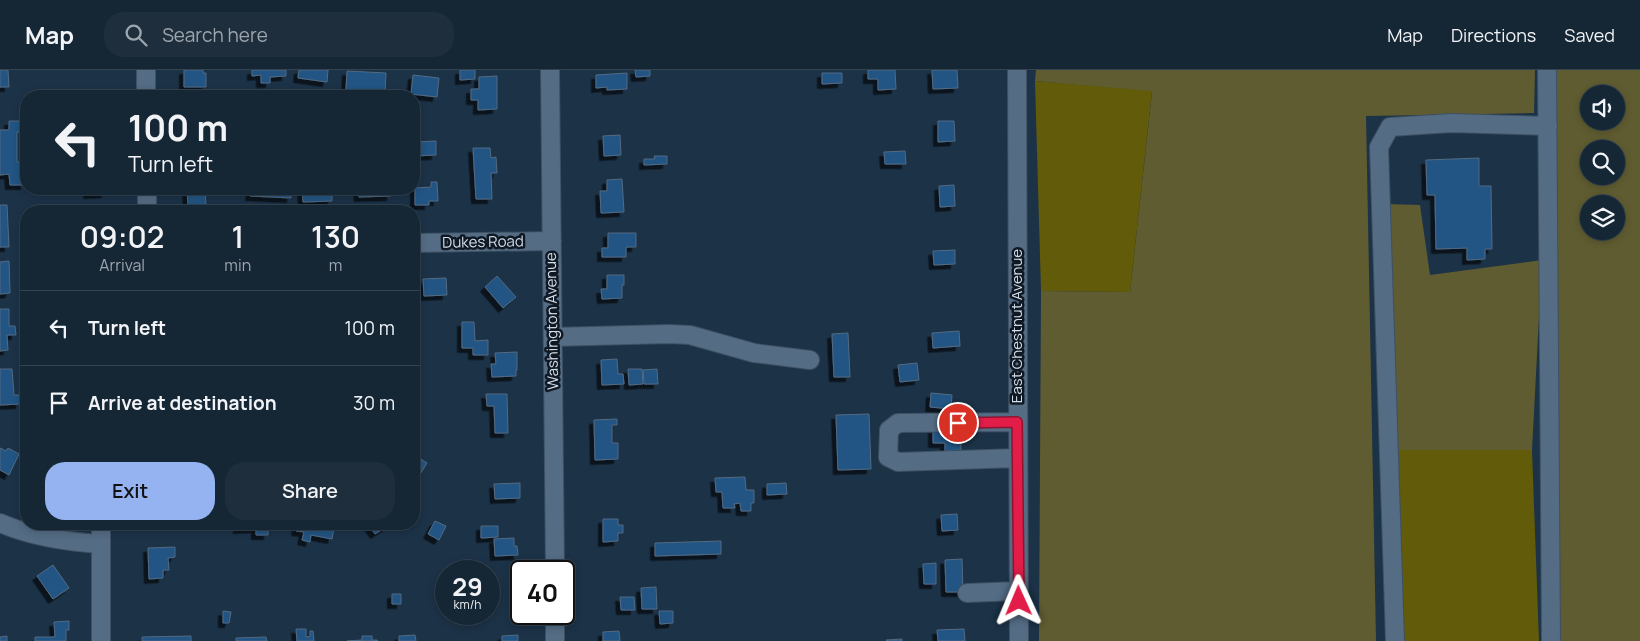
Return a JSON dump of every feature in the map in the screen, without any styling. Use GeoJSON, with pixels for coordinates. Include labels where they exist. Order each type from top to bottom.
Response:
{"type":"FeatureCollection","features":[{"type":"Feature","properties":{"kind":"street"},"geometry":{"type":"LineString","coordinates":[[146,70],[146,90]]}},
{"type":"Feature","properties":{"kind":"street","name":"Washington Avenue"},"geometry":{"type":"LineString","coordinates":[[550,70],[555,560]]}},
{"type":"Feature","properties":{"kind":"street","name":"East Chestnut Avenue"},"geometry":{"type":"LineString","coordinates":[[1017,70],[1019,641]]}},
{"type":"Feature","properties":{"kind":"street"},"geometry":{"type":"LineString","coordinates":[[1547,70],[1551,641]]}},
{"type":"Feature","properties":{"kind":"street"},"geometry":{"type":"LineString","coordinates":[[1395,641],[1379,147],[1390,127],[1450,124],[1548,126]]}},
{"type":"Feature","properties":{"kind":"street","name":"Dukes Road"},"geometry":{"type":"LineString","coordinates":[[420,243],[552,241]]}},
{"type":"Feature","properties":{"kind":"street"},"geometry":{"type":"LineString","coordinates":[[552,337],[669,334],[690,336],[754,353],[810,360]]}},
{"type":"Feature","properties":{"kind":"street"},"geometry":{"type":"LineString","coordinates":[[1017,422],[898,423],[889,430],[888,457],[898,462],[1017,458]]}},
{"type":"Feature","properties":{"kind":"street"},"geometry":{"type":"LineString","coordinates":[[0,523],[20,529]]}},
{"type":"Feature","properties":{"kind":"street"},"geometry":{"type":"LineString","coordinates":[[23,530],[62,539],[100,544]]}},
{"type":"Feature","properties":{"kind":"street"},"geometry":{"type":"LineString","coordinates":[[101,530],[101,641]]}},
{"type":"Feature","properties":{"kind":"street"},"geometry":{"type":"LineString","coordinates":[[967,593],[1019,591]]}},
{"type":"Feature","properties":{"kind":"street"},"geometry":{"type":"LineString","coordinates":[[555,625],[555,641]]}},
{"type":"Feature","properties":{"kind":"shaded area"},"geometry":{"type":"Polygon","coordinates":[[[1036,70],[1535,70],[1534,113],[1366,116],[1376,641],[1039,641],[1041,291],[1130,292],[1152,92],[1035,81],[1036,70]]]}},
{"type":"Feature","properties":{"kind":"shaded area"},"geometry":{"type":"Polygon","coordinates":[[[1555,70],[1640,70],[1640,641],[1558,641],[1555,70]]]}},
{"type":"Feature","properties":{"kind":"shaded area"},"geometry":{"type":"Polygon","coordinates":[[[1035,81],[1152,91],[1130,292],[1041,291],[1035,81]]]}},
{"type":"Feature","properties":{"kind":"shaded area"},"geometry":{"type":"Polygon","coordinates":[[[1386,204],[1420,205],[1430,275],[1542,260],[1532,450],[1397,450],[1386,204]]]}},
{"type":"Feature","properties":{"kind":"shaded area"},"geometry":{"type":"Polygon","coordinates":[[[1397,450],[1532,450],[1539,641],[1402,641],[1397,450]]]}},
{"type":"Feature","properties":{"kind":"building"},"geometry":{"type":"Polygon","coordinates":[[[0,70],[8,70],[9,87],[0,87],[0,70]]]}},
{"type":"Feature","properties":{"kind":"building"},"geometry":{"type":"Polygon","coordinates":[[[184,70],[203,70],[203,73],[206,73],[206,87],[184,87],[184,70]]]}},
{"type":"Feature","properties":{"kind":"building"},"geometry":{"type":"Polygon","coordinates":[[[252,70],[286,70],[286,76],[270,77],[270,83],[261,83],[261,75],[252,76],[252,70]]]}},
{"type":"Feature","properties":{"kind":"building"},"geometry":{"type":"Polygon","coordinates":[[[299,70],[328,70],[327,82],[298,78],[299,70]]]}},
{"type":"Feature","properties":{"kind":"building"},"geometry":{"type":"Polygon","coordinates":[[[460,70],[475,70],[475,79],[460,80],[460,70]]]}},
{"type":"Feature","properties":{"kind":"building"},"geometry":{"type":"Polygon","coordinates":[[[635,70],[650,70],[650,76],[636,77],[635,70]]]}},
{"type":"Feature","properties":{"kind":"building"},"geometry":{"type":"Polygon","coordinates":[[[868,70],[895,70],[896,89],[878,90],[878,79],[868,79],[868,70]]]}},
{"type":"Feature","properties":{"kind":"building"},"geometry":{"type":"Polygon","coordinates":[[[932,70],[957,70],[958,88],[933,89],[932,70]]]}},
{"type":"Feature","properties":{"kind":"building"},"geometry":{"type":"Polygon","coordinates":[[[347,71],[386,73],[385,90],[346,90],[347,71]]]}},
{"type":"Feature","properties":{"kind":"building"},"geometry":{"type":"Polygon","coordinates":[[[627,73],[627,89],[607,90],[607,87],[596,88],[596,75],[627,73]]]}},
{"type":"Feature","properties":{"kind":"building"},"geometry":{"type":"Polygon","coordinates":[[[822,73],[842,73],[842,83],[822,84],[822,73]]]}},
{"type":"Feature","properties":{"kind":"building"},"geometry":{"type":"Polygon","coordinates":[[[413,75],[439,78],[437,97],[420,95],[420,90],[411,90],[413,75]]]}},
{"type":"Feature","properties":{"kind":"building"},"geometry":{"type":"Polygon","coordinates":[[[497,76],[497,109],[478,110],[478,100],[471,100],[471,89],[479,89],[479,77],[497,76]]]}},
{"type":"Feature","properties":{"kind":"building"},"geometry":{"type":"Polygon","coordinates":[[[9,121],[20,121],[20,132],[17,132],[17,162],[20,162],[20,185],[10,185],[9,174],[0,175],[0,130],[9,130],[9,121]]]}},
{"type":"Feature","properties":{"kind":"building"},"geometry":{"type":"Polygon","coordinates":[[[938,121],[954,121],[955,141],[938,142],[938,121]]]}},
{"type":"Feature","properties":{"kind":"building"},"geometry":{"type":"Polygon","coordinates":[[[620,135],[621,155],[604,156],[603,136],[620,135]]]}},
{"type":"Feature","properties":{"kind":"building"},"geometry":{"type":"Polygon","coordinates":[[[436,141],[436,155],[420,156],[420,142],[436,141]]]}},
{"type":"Feature","properties":{"kind":"building"},"geometry":{"type":"Polygon","coordinates":[[[473,148],[490,148],[491,158],[496,157],[497,173],[491,173],[492,199],[476,199],[473,148]]]}},
{"type":"Feature","properties":{"kind":"building"},"geometry":{"type":"Polygon","coordinates":[[[905,151],[906,164],[885,164],[884,152],[905,151]]]}},
{"type":"Feature","properties":{"kind":"building"},"geometry":{"type":"Polygon","coordinates":[[[654,156],[667,156],[667,164],[644,165],[644,159],[655,159],[654,156]]]}},
{"type":"Feature","properties":{"kind":"building"},"geometry":{"type":"Polygon","coordinates":[[[1479,158],[1479,186],[1491,186],[1492,249],[1485,249],[1485,259],[1467,260],[1467,248],[1436,249],[1435,195],[1427,195],[1426,160],[1479,158]]]}},
{"type":"Feature","properties":{"kind":"building"},"geometry":{"type":"Polygon","coordinates":[[[622,179],[624,212],[601,213],[600,191],[607,191],[607,180],[622,179]]]}},
{"type":"Feature","properties":{"kind":"building"},"geometry":{"type":"Polygon","coordinates":[[[431,182],[437,182],[438,201],[429,201],[429,205],[415,205],[415,195],[420,195],[420,188],[431,187],[431,182]]]}},
{"type":"Feature","properties":{"kind":"building"},"geometry":{"type":"Polygon","coordinates":[[[954,185],[955,206],[940,207],[939,186],[954,185]]]}},
{"type":"Feature","properties":{"kind":"building"},"geometry":{"type":"Polygon","coordinates":[[[187,195],[205,195],[206,205],[188,205],[187,195]]]}},
{"type":"Feature","properties":{"kind":"building"},"geometry":{"type":"Polygon","coordinates":[[[291,195],[291,198],[250,196],[291,195]]]}},
{"type":"Feature","properties":{"kind":"building"},"geometry":{"type":"Polygon","coordinates":[[[302,195],[332,195],[332,201],[303,202],[302,195]]]}},
{"type":"Feature","properties":{"kind":"building"},"geometry":{"type":"Polygon","coordinates":[[[359,195],[391,195],[391,196],[359,197],[359,195]]]}},
{"type":"Feature","properties":{"kind":"building"},"geometry":{"type":"Polygon","coordinates":[[[0,205],[7,205],[9,247],[0,247],[0,205]]]}},
{"type":"Feature","properties":{"kind":"building"},"geometry":{"type":"Polygon","coordinates":[[[608,233],[636,233],[636,247],[626,247],[626,257],[602,257],[602,248],[608,248],[608,233]]]}},
{"type":"Feature","properties":{"kind":"building"},"geometry":{"type":"Polygon","coordinates":[[[955,250],[955,264],[934,265],[933,251],[955,250]]]}},
{"type":"Feature","properties":{"kind":"building"},"geometry":{"type":"Polygon","coordinates":[[[9,261],[10,293],[0,294],[0,262],[9,261]]]}},
{"type":"Feature","properties":{"kind":"building"},"geometry":{"type":"Polygon","coordinates":[[[607,275],[624,275],[622,298],[602,299],[601,289],[607,289],[607,275]]]}},
{"type":"Feature","properties":{"kind":"building"},"geometry":{"type":"Polygon","coordinates":[[[497,276],[516,297],[503,308],[485,287],[497,276]]]}},
{"type":"Feature","properties":{"kind":"building"},"geometry":{"type":"Polygon","coordinates":[[[446,278],[447,295],[424,296],[423,279],[446,278]]]}},
{"type":"Feature","properties":{"kind":"building"},"geometry":{"type":"Polygon","coordinates":[[[0,309],[9,309],[9,326],[15,326],[16,335],[7,335],[8,350],[0,351],[0,309]]]}},
{"type":"Feature","properties":{"kind":"building"},"geometry":{"type":"Polygon","coordinates":[[[462,322],[474,322],[475,341],[488,340],[488,355],[473,355],[473,348],[462,348],[462,322]]]}},
{"type":"Feature","properties":{"kind":"building"},"geometry":{"type":"Polygon","coordinates":[[[959,331],[960,346],[933,348],[932,333],[959,331]]]}},
{"type":"Feature","properties":{"kind":"building"},"geometry":{"type":"Polygon","coordinates":[[[848,333],[850,377],[834,377],[832,334],[848,333]]]}},
{"type":"Feature","properties":{"kind":"building"},"geometry":{"type":"Polygon","coordinates":[[[517,352],[516,376],[492,377],[491,364],[496,364],[495,353],[517,352]]]}},
{"type":"Feature","properties":{"kind":"building"},"geometry":{"type":"Polygon","coordinates":[[[617,359],[618,374],[623,374],[624,384],[602,385],[601,360],[617,359]]]}},
{"type":"Feature","properties":{"kind":"building"},"geometry":{"type":"Polygon","coordinates":[[[917,363],[919,380],[900,382],[898,365],[917,363]]]}},
{"type":"Feature","properties":{"kind":"building"},"geometry":{"type":"Polygon","coordinates":[[[0,369],[12,369],[14,395],[20,395],[20,404],[0,405],[0,369]]]}},
{"type":"Feature","properties":{"kind":"building"},"geometry":{"type":"Polygon","coordinates":[[[628,369],[642,369],[643,384],[629,385],[628,369]]]}},
{"type":"Feature","properties":{"kind":"building"},"geometry":{"type":"Polygon","coordinates":[[[657,369],[658,384],[644,384],[643,370],[657,369]]]}},
{"type":"Feature","properties":{"kind":"building"},"geometry":{"type":"Polygon","coordinates":[[[931,393],[952,395],[951,409],[930,407],[931,393]]]}},
{"type":"Feature","properties":{"kind":"building"},"geometry":{"type":"Polygon","coordinates":[[[486,394],[507,394],[508,433],[495,433],[494,406],[487,406],[486,394]]]}},
{"type":"Feature","properties":{"kind":"building"},"geometry":{"type":"Polygon","coordinates":[[[869,414],[871,469],[838,470],[836,415],[869,414]]]}},
{"type":"Feature","properties":{"kind":"building"},"geometry":{"type":"Polygon","coordinates":[[[617,419],[617,425],[612,425],[612,443],[618,443],[618,459],[595,460],[594,420],[617,419]]]}},
{"type":"Feature","properties":{"kind":"building"},"geometry":{"type":"Polygon","coordinates":[[[960,428],[961,450],[945,451],[945,443],[933,443],[933,429],[960,428]]]}},
{"type":"Feature","properties":{"kind":"building"},"geometry":{"type":"Polygon","coordinates":[[[0,448],[6,451],[8,448],[19,454],[9,475],[0,470],[0,448]]]}},
{"type":"Feature","properties":{"kind":"building"},"geometry":{"type":"Polygon","coordinates":[[[420,459],[427,463],[420,474],[420,459]]]}},
{"type":"Feature","properties":{"kind":"building"},"geometry":{"type":"Polygon","coordinates":[[[745,477],[746,490],[754,490],[754,503],[751,503],[751,511],[741,511],[740,503],[734,504],[735,508],[723,508],[722,492],[716,492],[715,478],[745,477]]]}},
{"type":"Feature","properties":{"kind":"building"},"geometry":{"type":"Polygon","coordinates":[[[520,483],[520,498],[495,499],[494,484],[520,483]]]}},
{"type":"Feature","properties":{"kind":"building"},"geometry":{"type":"Polygon","coordinates":[[[786,483],[787,494],[767,495],[767,484],[786,483]]]}},
{"type":"Feature","properties":{"kind":"building"},"geometry":{"type":"Polygon","coordinates":[[[957,514],[958,530],[942,531],[941,515],[957,514]]]}},
{"type":"Feature","properties":{"kind":"building"},"geometry":{"type":"Polygon","coordinates":[[[603,519],[618,519],[618,525],[623,525],[623,533],[618,533],[618,541],[603,542],[603,519]]]}},
{"type":"Feature","properties":{"kind":"building"},"geometry":{"type":"Polygon","coordinates":[[[435,521],[446,526],[439,540],[428,534],[435,521]]]}},
{"type":"Feature","properties":{"kind":"building"},"geometry":{"type":"Polygon","coordinates":[[[481,526],[498,526],[498,537],[481,538],[481,526]]]}},
{"type":"Feature","properties":{"kind":"building"},"geometry":{"type":"Polygon","coordinates":[[[256,530],[268,530],[268,535],[256,535],[256,530]]]}},
{"type":"Feature","properties":{"kind":"building"},"geometry":{"type":"Polygon","coordinates":[[[334,530],[332,539],[311,535],[310,542],[302,540],[304,532],[296,531],[334,530]]]}},
{"type":"Feature","properties":{"kind":"building"},"geometry":{"type":"Polygon","coordinates":[[[372,530],[381,530],[375,534],[372,530]]]}},
{"type":"Feature","properties":{"kind":"building"},"geometry":{"type":"Polygon","coordinates":[[[514,538],[514,546],[517,546],[518,555],[495,556],[494,539],[514,538]]]}},
{"type":"Feature","properties":{"kind":"building"},"geometry":{"type":"Polygon","coordinates":[[[721,541],[721,554],[655,556],[655,543],[721,541]]]}},
{"type":"Feature","properties":{"kind":"building"},"geometry":{"type":"Polygon","coordinates":[[[175,547],[175,557],[168,558],[169,570],[163,570],[163,578],[149,579],[148,548],[175,547]]]}},
{"type":"Feature","properties":{"kind":"building"},"geometry":{"type":"Polygon","coordinates":[[[962,559],[963,592],[946,592],[945,560],[962,559]]]}},
{"type":"Feature","properties":{"kind":"building"},"geometry":{"type":"Polygon","coordinates":[[[936,563],[936,584],[924,584],[923,564],[936,563]]]}},
{"type":"Feature","properties":{"kind":"building"},"geometry":{"type":"Polygon","coordinates":[[[53,565],[69,588],[53,599],[37,576],[53,565]]]}},
{"type":"Feature","properties":{"kind":"building"},"geometry":{"type":"Polygon","coordinates":[[[656,587],[657,609],[642,609],[641,588],[656,587]]]}},
{"type":"Feature","properties":{"kind":"building"},"geometry":{"type":"Polygon","coordinates":[[[392,594],[401,594],[401,604],[392,604],[392,594]]]}},
{"type":"Feature","properties":{"kind":"building"},"geometry":{"type":"Polygon","coordinates":[[[620,597],[634,597],[635,610],[621,610],[620,597]]]}},
{"type":"Feature","properties":{"kind":"building"},"geometry":{"type":"Polygon","coordinates":[[[223,611],[231,612],[229,623],[223,623],[223,611]]]}},
{"type":"Feature","properties":{"kind":"building"},"geometry":{"type":"Polygon","coordinates":[[[659,611],[673,611],[673,623],[660,624],[659,611]]]}},
{"type":"Feature","properties":{"kind":"building"},"geometry":{"type":"Polygon","coordinates":[[[69,621],[69,630],[66,630],[66,641],[35,641],[35,637],[55,637],[54,622],[69,621]]]}},
{"type":"Feature","properties":{"kind":"building"},"geometry":{"type":"Polygon","coordinates":[[[296,629],[306,629],[306,637],[310,636],[310,631],[313,631],[314,641],[297,641],[296,629]]]}},
{"type":"Feature","properties":{"kind":"building"},"geometry":{"type":"Polygon","coordinates":[[[964,629],[965,641],[938,641],[937,630],[964,629]]]}},
{"type":"Feature","properties":{"kind":"building"},"geometry":{"type":"Polygon","coordinates":[[[619,631],[620,641],[603,641],[603,632],[619,631]]]}},
{"type":"Feature","properties":{"kind":"building"},"geometry":{"type":"Polygon","coordinates":[[[415,635],[416,641],[399,641],[399,636],[415,635]]]}},
{"type":"Feature","properties":{"kind":"building"},"geometry":{"type":"Polygon","coordinates":[[[518,635],[518,641],[502,641],[502,636],[518,635]]]}},
{"type":"Feature","properties":{"kind":"building"},"geometry":{"type":"Polygon","coordinates":[[[7,636],[7,641],[0,641],[0,637],[7,636]]]}},
{"type":"Feature","properties":{"kind":"building"},"geometry":{"type":"Polygon","coordinates":[[[191,636],[191,641],[142,641],[142,637],[191,636]]]}},
{"type":"Feature","properties":{"kind":"building"},"geometry":{"type":"Polygon","coordinates":[[[362,636],[372,636],[372,640],[378,641],[347,641],[362,640],[362,636]]]}},
{"type":"Feature","properties":{"kind":"building"},"geometry":{"type":"Polygon","coordinates":[[[266,637],[267,641],[236,641],[236,638],[266,637]]]}},
{"type":"Feature","properties":{"kind":"building"},"geometry":{"type":"Polygon","coordinates":[[[902,639],[902,641],[886,640],[902,639]]]}},
{"type":"Feature","properties":{"kind":"route"},"geometry":{"type":"LineString","coordinates":[[958,423],[1017,422],[1019,601]]}}]}
